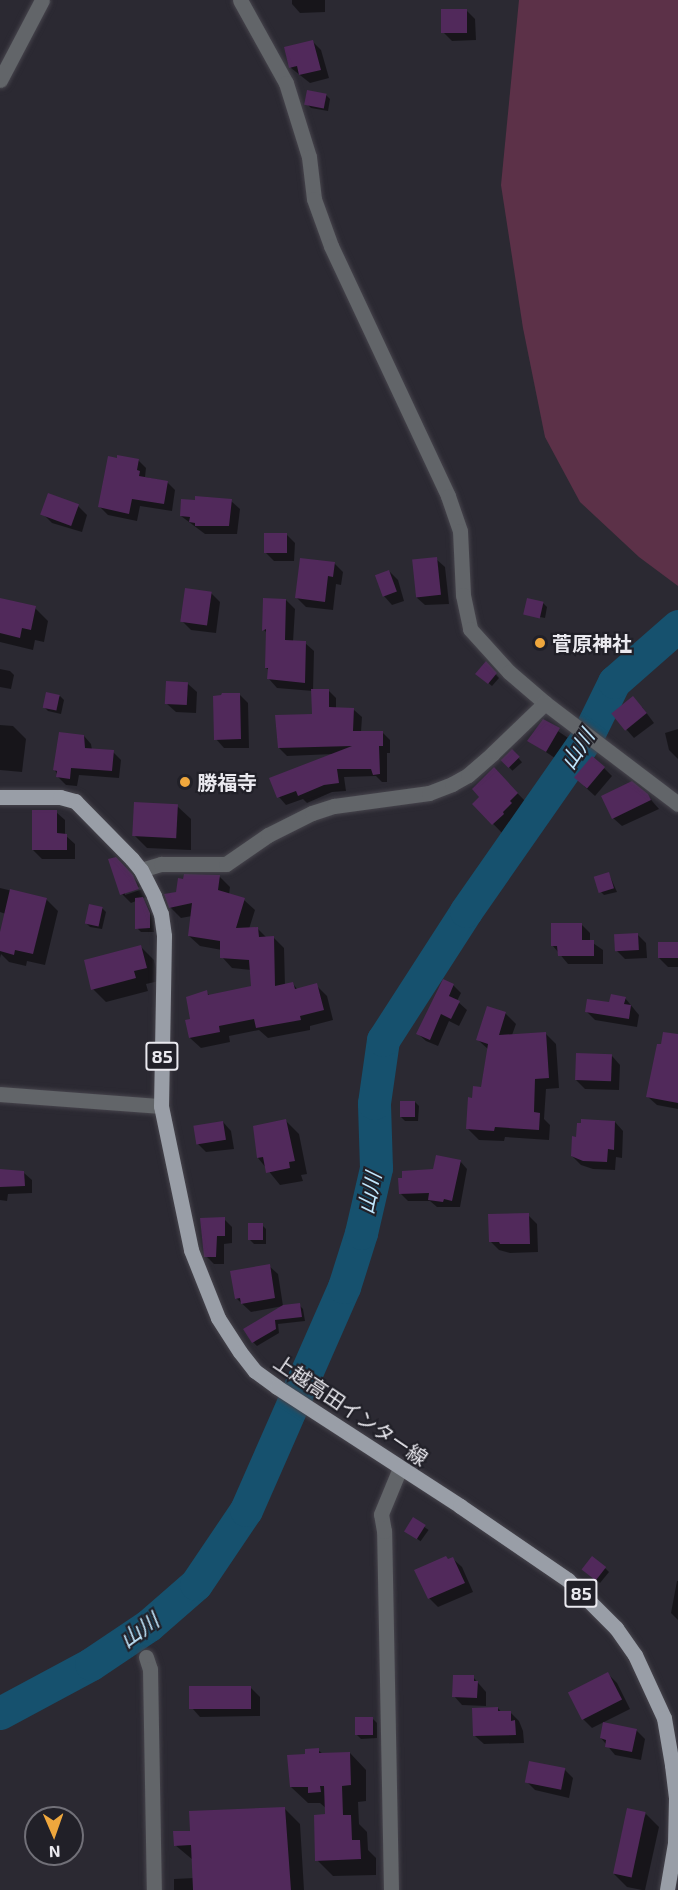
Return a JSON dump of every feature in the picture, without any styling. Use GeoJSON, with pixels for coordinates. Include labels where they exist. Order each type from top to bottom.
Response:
{"type":"FeatureCollection","features":[{"type":"Feature","properties":{"kind":"main road","name":"上越高田インター線"},"geometry":{"type":"LineString","coordinates":[[0,797],[60,797],[75,801],[86,809],[141,870],[161,914],[164,936],[161,1106],[188,1239],[218,1318],[240,1352],[255,1371],[278,1387],[568,1580],[616,1628],[635,1655],[664,1718],[672,1765],[676,1799],[675,1843],[666,1890]]}},
{"type":"Feature","properties":{"kind":"street"},"geometry":{"type":"LineString","coordinates":[[0,80],[42,0]]}},
{"type":"Feature","properties":{"kind":"street"},"geometry":{"type":"LineString","coordinates":[[240,0],[286,83],[309,157],[314,199],[331,246],[448,496],[460,531],[463,595],[470,629],[509,672],[545,703],[678,804]]}},
{"type":"Feature","properties":{"kind":"street"},"geometry":{"type":"LineString","coordinates":[[141,870],[161,864],[226,864],[277,830],[312,813],[334,806],[429,793],[452,784],[468,775],[545,703]]}},
{"type":"Feature","properties":{"kind":"street"},"geometry":{"type":"LineString","coordinates":[[0,1094],[161,1106]]}},
{"type":"Feature","properties":{"kind":"street"},"geometry":{"type":"LineString","coordinates":[[391,1890],[384,1531],[381,1514],[400,1468]]}},
{"type":"Feature","properties":{"kind":"street"},"geometry":{"type":"LineString","coordinates":[[146,1657],[150,1669],[154,1890]]}},
{"type":"Feature","properties":{"kind":"shaded area"},"geometry":{"type":"Polygon","coordinates":[[[519,0],[678,0],[678,586],[639,557],[580,502],[545,437],[523,328],[501,185],[519,0]]]}},
{"type":"Feature","properties":{"kind":"building"},"geometry":{"type":"Polygon","coordinates":[[[441,9],[467,9],[467,33],[441,33],[441,9]]]}},
{"type":"Feature","properties":{"kind":"building"},"geometry":{"type":"Polygon","coordinates":[[[313,40],[321,70],[299,75],[297,66],[289,68],[284,47],[313,40]]]}},
{"type":"Feature","properties":{"kind":"building"},"geometry":{"type":"Polygon","coordinates":[[[307,90],[327,94],[324,109],[304,105],[307,90]]]}},
{"type":"Feature","properties":{"kind":"building"},"geometry":{"type":"Polygon","coordinates":[[[117,455],[139,459],[137,470],[140,471],[139,476],[168,481],[164,504],[132,499],[129,514],[98,507],[108,456],[117,458],[117,455]]]}},
{"type":"Feature","properties":{"kind":"building"},"geometry":{"type":"Polygon","coordinates":[[[48,493],[79,504],[71,526],[40,515],[48,493]]]}},
{"type":"Feature","properties":{"kind":"building"},"geometry":{"type":"Polygon","coordinates":[[[195,496],[232,499],[229,526],[195,526],[195,523],[189,522],[190,517],[180,516],[181,499],[195,500],[195,496]]]}},
{"type":"Feature","properties":{"kind":"building"},"geometry":{"type":"Polygon","coordinates":[[[264,533],[287,533],[287,553],[264,553],[264,533]]]}},
{"type":"Feature","properties":{"kind":"building"},"geometry":{"type":"Polygon","coordinates":[[[437,557],[441,595],[416,597],[412,560],[437,557]]]}},
{"type":"Feature","properties":{"kind":"building"},"geometry":{"type":"Polygon","coordinates":[[[300,558],[335,562],[333,577],[328,576],[325,602],[295,598],[300,558]]]}},
{"type":"Feature","properties":{"kind":"building"},"geometry":{"type":"Polygon","coordinates":[[[389,570],[397,592],[383,597],[375,575],[389,570]]]}},
{"type":"Feature","properties":{"kind":"building"},"geometry":{"type":"Polygon","coordinates":[[[185,588],[212,592],[207,625],[180,622],[185,588]]]}},
{"type":"Feature","properties":{"kind":"building"},"geometry":{"type":"Polygon","coordinates":[[[0,598],[36,606],[31,630],[22,628],[20,638],[0,633],[0,598]]]}},
{"type":"Feature","properties":{"kind":"building"},"geometry":{"type":"Polygon","coordinates":[[[263,598],[286,599],[285,640],[306,641],[305,683],[267,679],[266,629],[262,631],[263,598]]]}},
{"type":"Feature","properties":{"kind":"building"},"geometry":{"type":"Polygon","coordinates":[[[527,598],[544,602],[540,618],[523,615],[527,598]]]}},
{"type":"Feature","properties":{"kind":"building"},"geometry":{"type":"Polygon","coordinates":[[[486,661],[497,673],[488,684],[475,674],[486,661]]]}},
{"type":"Feature","properties":{"kind":"building"},"geometry":{"type":"Polygon","coordinates":[[[166,681],[188,682],[187,705],[165,704],[166,681]]]}},
{"type":"Feature","properties":{"kind":"building"},"geometry":{"type":"Polygon","coordinates":[[[311,689],[329,689],[329,707],[354,708],[353,731],[383,731],[383,746],[379,746],[380,774],[373,775],[371,769],[337,769],[339,783],[324,785],[298,796],[296,791],[277,798],[269,778],[352,746],[278,748],[275,715],[312,714],[311,689]]]}},
{"type":"Feature","properties":{"kind":"building"},"geometry":{"type":"Polygon","coordinates":[[[46,692],[60,695],[56,711],[43,708],[46,692]]]}},
{"type":"Feature","properties":{"kind":"building"},"geometry":{"type":"Polygon","coordinates":[[[222,693],[240,693],[241,739],[214,740],[213,696],[222,693]]]}},
{"type":"Feature","properties":{"kind":"building"},"geometry":{"type":"Polygon","coordinates":[[[633,696],[647,713],[625,731],[611,714],[633,696]]]}},
{"type":"Feature","properties":{"kind":"building"},"geometry":{"type":"Polygon","coordinates":[[[543,719],[560,728],[546,752],[527,741],[543,719]]]}},
{"type":"Feature","properties":{"kind":"building"},"geometry":{"type":"Polygon","coordinates":[[[59,732],[84,735],[85,748],[114,750],[112,771],[71,768],[70,779],[56,777],[57,771],[53,770],[59,732]]]}},
{"type":"Feature","properties":{"kind":"building"},"geometry":{"type":"Polygon","coordinates":[[[512,749],[520,757],[508,768],[501,760],[512,749]]]}},
{"type":"Feature","properties":{"kind":"building"},"geometry":{"type":"Polygon","coordinates":[[[592,756],[605,767],[587,788],[574,777],[592,756]]]}},
{"type":"Feature","properties":{"kind":"building"},"geometry":{"type":"Polygon","coordinates":[[[494,767],[518,793],[510,801],[512,803],[503,812],[504,814],[492,825],[472,804],[479,797],[472,789],[494,767]]]}},
{"type":"Feature","properties":{"kind":"building"},"geometry":{"type":"Polygon","coordinates":[[[632,781],[648,794],[651,800],[612,819],[601,796],[632,781]]]}},
{"type":"Feature","properties":{"kind":"building"},"geometry":{"type":"Polygon","coordinates":[[[134,802],[178,804],[176,838],[132,836],[134,802]]]}},
{"type":"Feature","properties":{"kind":"building"},"geometry":{"type":"Polygon","coordinates":[[[32,810],[57,810],[57,833],[67,834],[67,850],[32,850],[32,810]]]}},
{"type":"Feature","properties":{"kind":"building"},"geometry":{"type":"Polygon","coordinates":[[[116,857],[133,875],[139,889],[120,895],[108,859],[116,857]]]}},
{"type":"Feature","properties":{"kind":"building"},"geometry":{"type":"Polygon","coordinates":[[[609,872],[614,888],[599,893],[594,877],[609,872]]]}},
{"type":"Feature","properties":{"kind":"building"},"geometry":{"type":"Polygon","coordinates":[[[184,874],[220,875],[218,890],[245,898],[236,928],[258,927],[259,937],[274,936],[275,986],[293,982],[295,989],[317,983],[324,1010],[300,1016],[301,1020],[256,1028],[254,1019],[219,1026],[220,1032],[189,1038],[185,1020],[190,1019],[186,997],[207,990],[208,995],[251,986],[249,960],[220,958],[220,941],[188,936],[192,903],[169,908],[164,894],[176,892],[178,878],[183,879],[184,874]]]}},
{"type":"Feature","properties":{"kind":"building"},"geometry":{"type":"Polygon","coordinates":[[[10,889],[47,898],[33,954],[15,950],[14,955],[0,951],[0,932],[10,889]]]}},
{"type":"Feature","properties":{"kind":"building"},"geometry":{"type":"Polygon","coordinates":[[[143,897],[150,913],[150,928],[135,929],[135,898],[143,897]]]}},
{"type":"Feature","properties":{"kind":"building"},"geometry":{"type":"Polygon","coordinates":[[[89,904],[103,907],[99,926],[85,924],[89,904]]]}},
{"type":"Feature","properties":{"kind":"building"},"geometry":{"type":"Polygon","coordinates":[[[551,923],[582,923],[582,940],[594,940],[594,956],[558,956],[557,946],[551,946],[551,923]]]}},
{"type":"Feature","properties":{"kind":"building"},"geometry":{"type":"Polygon","coordinates":[[[638,933],[639,950],[615,951],[614,934],[638,933]]]}},
{"type":"Feature","properties":{"kind":"building"},"geometry":{"type":"Polygon","coordinates":[[[658,942],[678,942],[678,958],[658,958],[658,942]]]}},
{"type":"Feature","properties":{"kind":"building"},"geometry":{"type":"Polygon","coordinates":[[[141,945],[147,968],[134,971],[136,978],[91,990],[84,960],[141,945]]]}},
{"type":"Feature","properties":{"kind":"building"},"geometry":{"type":"Polygon","coordinates":[[[443,979],[454,984],[449,996],[460,1001],[451,1019],[441,1014],[430,1040],[416,1034],[443,979]]]}},
{"type":"Feature","properties":{"kind":"building"},"geometry":{"type":"Polygon","coordinates":[[[611,994],[626,997],[624,1004],[631,1005],[629,1019],[585,1012],[587,999],[609,1002],[611,994]]]}},
{"type":"Feature","properties":{"kind":"building"},"geometry":{"type":"Polygon","coordinates":[[[487,1006],[506,1012],[499,1035],[546,1032],[549,1078],[535,1079],[534,1112],[540,1113],[539,1130],[495,1127],[494,1131],[466,1129],[468,1097],[472,1098],[473,1086],[481,1087],[488,1044],[476,1040],[487,1006]]]}},
{"type":"Feature","properties":{"kind":"building"},"geometry":{"type":"Polygon","coordinates":[[[663,1032],[678,1034],[678,1103],[646,1097],[657,1044],[661,1044],[663,1032]]]}},
{"type":"Feature","properties":{"kind":"building"},"geometry":{"type":"Polygon","coordinates":[[[576,1053],[612,1054],[611,1081],[575,1080],[576,1053]]]}},
{"type":"Feature","properties":{"kind":"building"},"geometry":{"type":"Polygon","coordinates":[[[400,1101],[415,1101],[415,1117],[400,1117],[400,1101]]]}},
{"type":"Feature","properties":{"kind":"building"},"geometry":{"type":"Polygon","coordinates":[[[286,1119],[295,1161],[289,1162],[290,1168],[266,1173],[263,1157],[257,1158],[253,1126],[286,1119]]]}},
{"type":"Feature","properties":{"kind":"building"},"geometry":{"type":"Polygon","coordinates":[[[581,1119],[615,1121],[614,1150],[608,1149],[607,1162],[583,1161],[571,1156],[572,1136],[576,1137],[577,1123],[581,1123],[581,1119]]]}},
{"type":"Feature","properties":{"kind":"building"},"geometry":{"type":"Polygon","coordinates":[[[223,1121],[226,1140],[196,1144],[193,1126],[223,1121]]]}},
{"type":"Feature","properties":{"kind":"building"},"geometry":{"type":"Polygon","coordinates":[[[436,1155],[461,1160],[452,1201],[428,1200],[429,1193],[399,1194],[398,1178],[402,1178],[402,1171],[433,1169],[436,1155]]]}},
{"type":"Feature","properties":{"kind":"building"},"geometry":{"type":"Polygon","coordinates":[[[0,1169],[24,1171],[25,1186],[0,1187],[0,1169]]]}},
{"type":"Feature","properties":{"kind":"building"},"geometry":{"type":"Polygon","coordinates":[[[529,1213],[530,1244],[489,1242],[488,1214],[529,1213]]]}},
{"type":"Feature","properties":{"kind":"building"},"geometry":{"type":"Polygon","coordinates":[[[225,1217],[225,1236],[217,1236],[216,1257],[204,1257],[200,1218],[225,1217]]]}},
{"type":"Feature","properties":{"kind":"building"},"geometry":{"type":"Polygon","coordinates":[[[248,1223],[263,1223],[263,1240],[248,1240],[248,1223]]]}},
{"type":"Feature","properties":{"kind":"building"},"geometry":{"type":"Polygon","coordinates":[[[270,1264],[275,1298],[241,1304],[240,1298],[235,1299],[230,1271],[270,1264]]]}},
{"type":"Feature","properties":{"kind":"building"},"geometry":{"type":"Polygon","coordinates":[[[300,1303],[302,1317],[275,1320],[276,1329],[252,1343],[243,1329],[283,1305],[300,1303]]]}},
{"type":"Feature","properties":{"kind":"building"},"geometry":{"type":"Polygon","coordinates":[[[413,1517],[426,1525],[417,1539],[404,1531],[413,1517]]]}},
{"type":"Feature","properties":{"kind":"building"},"geometry":{"type":"Polygon","coordinates":[[[446,1556],[448,1559],[453,1557],[465,1583],[428,1599],[414,1570],[446,1556]]]}},
{"type":"Feature","properties":{"kind":"building"},"geometry":{"type":"Polygon","coordinates":[[[592,1556],[606,1567],[596,1580],[582,1569],[592,1556]]]}},
{"type":"Feature","properties":{"kind":"building"},"geometry":{"type":"Polygon","coordinates":[[[608,1672],[622,1700],[582,1720],[568,1692],[608,1672]]]}},
{"type":"Feature","properties":{"kind":"building"},"geometry":{"type":"Polygon","coordinates":[[[453,1675],[474,1675],[474,1681],[478,1681],[477,1698],[452,1697],[453,1675]]]}},
{"type":"Feature","properties":{"kind":"building"},"geometry":{"type":"Polygon","coordinates":[[[189,1686],[251,1686],[251,1709],[189,1709],[189,1686]]]}},
{"type":"Feature","properties":{"kind":"building"},"geometry":{"type":"Polygon","coordinates":[[[498,1707],[498,1711],[511,1711],[511,1721],[515,1720],[516,1735],[473,1736],[472,1708],[498,1707]]]}},
{"type":"Feature","properties":{"kind":"building"},"geometry":{"type":"Polygon","coordinates":[[[355,1717],[373,1717],[373,1735],[355,1735],[355,1717]]]}},
{"type":"Feature","properties":{"kind":"building"},"geometry":{"type":"Polygon","coordinates":[[[603,1722],[637,1729],[632,1752],[605,1747],[606,1740],[600,1738],[603,1722]]]}},
{"type":"Feature","properties":{"kind":"building"},"geometry":{"type":"Polygon","coordinates":[[[319,1748],[319,1753],[350,1752],[351,1785],[342,1786],[343,1815],[351,1815],[352,1840],[360,1840],[361,1859],[315,1861],[314,1815],[325,1814],[324,1786],[320,1786],[321,1792],[308,1793],[308,1787],[290,1787],[287,1755],[305,1754],[305,1749],[319,1748]]]}},
{"type":"Feature","properties":{"kind":"building"},"geometry":{"type":"Polygon","coordinates":[[[529,1761],[565,1768],[561,1790],[525,1783],[529,1761]]]}},
{"type":"Feature","properties":{"kind":"building"},"geometry":{"type":"Polygon","coordinates":[[[285,1807],[291,1890],[193,1890],[191,1845],[174,1846],[173,1831],[190,1831],[189,1811],[285,1807]]]}},
{"type":"Feature","properties":{"kind":"building"},"geometry":{"type":"Polygon","coordinates":[[[627,1808],[646,1812],[632,1877],[613,1874],[627,1808]]]}},
{"type":"Feature","properties":{"kind":"waterway","name":"山川"},"geometry":{"type":"LineString","coordinates":[[0,1713],[91,1664],[149,1625],[196,1584],[246,1510],[344,1287],[361,1233],[376,1168],[374,1103],[383,1040],[466,911],[586,739],[614,682],[678,626]]}},
{"type":"Feature","properties":{"kind":"place","name":"菅原神社"},"geometry":{"type":"Point","coordinates":[540,643]}},
{"type":"Feature","properties":{"kind":"place","name":"勝福寺"},"geometry":{"type":"Point","coordinates":[185,782]}}]}
